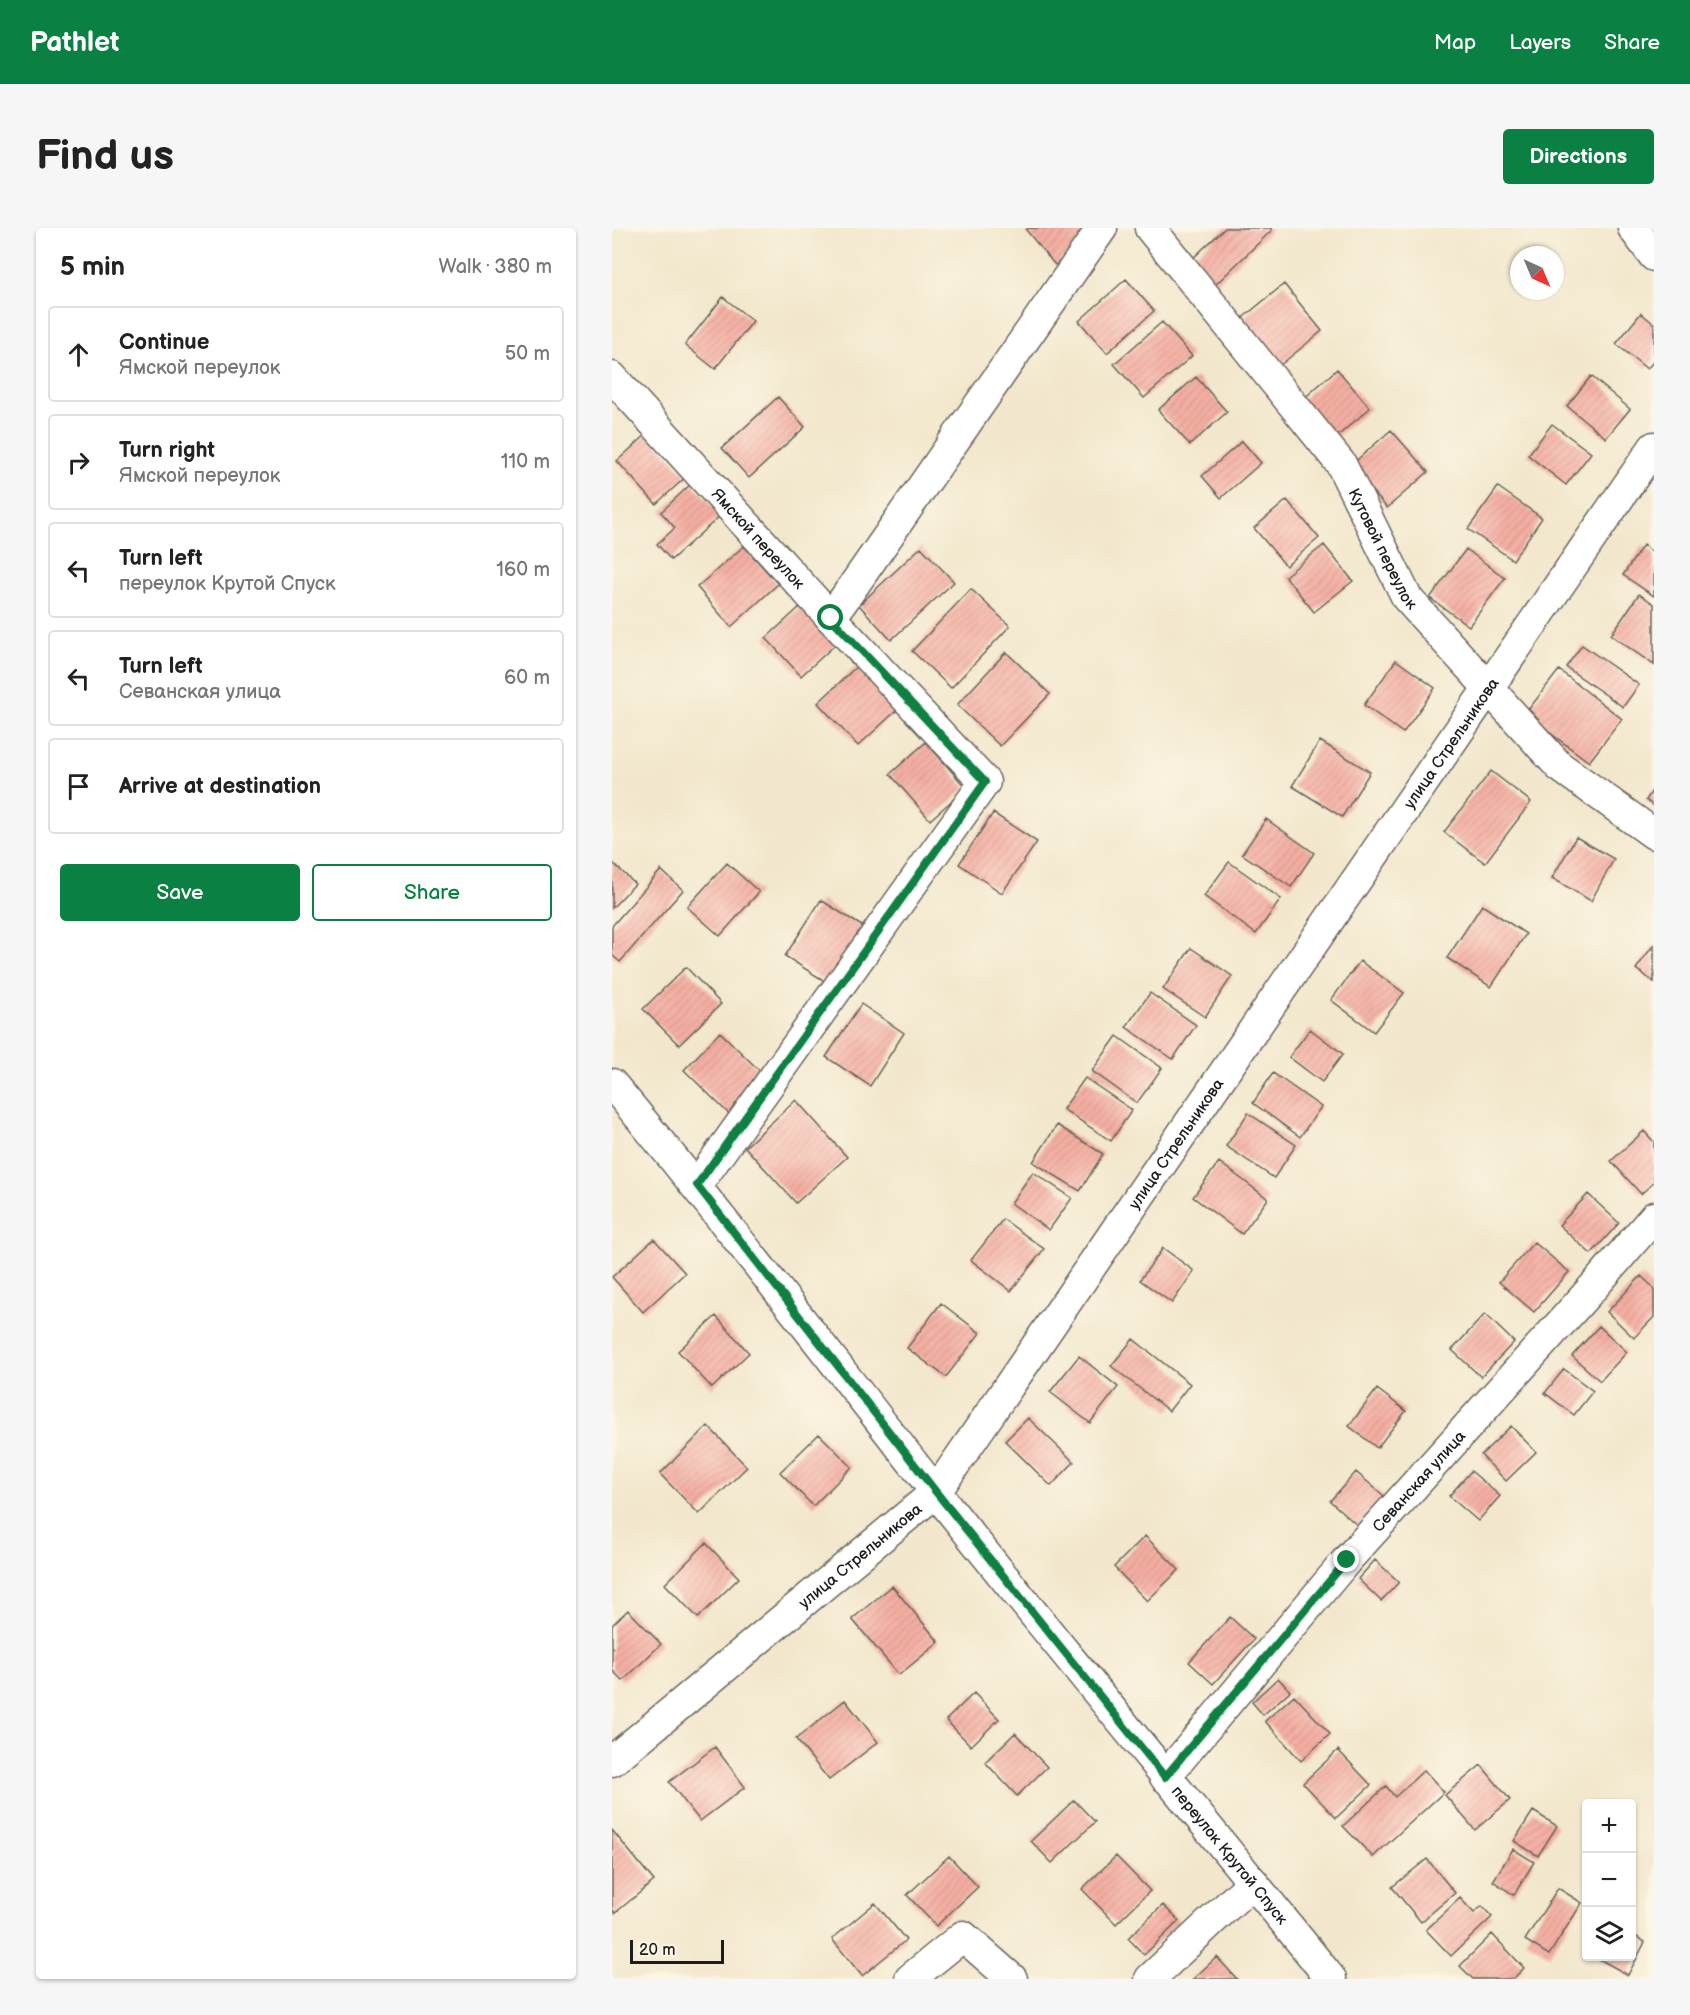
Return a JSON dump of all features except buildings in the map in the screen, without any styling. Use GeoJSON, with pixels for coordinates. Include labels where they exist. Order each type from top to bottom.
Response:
{"type":"FeatureCollection","features":[{"type":"Feature","properties":{"kind":"street"},"geometry":{"type":"LineString","coordinates":[[831,618],[1102,228]]}},
{"type":"Feature","properties":{"kind":"street","name":"Кутовой переулок"},"geometry":{"type":"LineString","coordinates":[[1150,228],[1341,464],[1407,598],[1559,766],[1654,834]]}},
{"type":"Feature","properties":{"kind":"street"},"geometry":{"type":"LineString","coordinates":[[1633,228],[1654,256]]}},
{"type":"Feature","properties":{"kind":"street","name":"Ямской переулок"},"geometry":{"type":"LineString","coordinates":[[612,377],[831,618],[985,782],[697,1185]]}},
{"type":"Feature","properties":{"kind":"street","name":"улица Стрельникова"},"geometry":{"type":"LineString","coordinates":[[612,1761],[936,1492],[1654,447]]}},
{"type":"Feature","properties":{"kind":"street","name":"переулок Крутой Спуск"},"geometry":{"type":"LineString","coordinates":[[612,1084],[697,1185],[936,1492],[1331,1979]]}},
{"type":"Feature","properties":{"kind":"street","name":"Севанская улица"},"geometry":{"type":"LineString","coordinates":[[1165,1777],[1347,1560],[1654,1217]]}},
{"type":"Feature","properties":{"kind":"street"},"geometry":{"type":"LineString","coordinates":[[1150,1979],[1253,1882]]}},
{"type":"Feature","properties":{"kind":"street"},"geometry":{"type":"LineString","coordinates":[[910,1979],[963,1936],[1012,1979]]}},
{"type":"Feature","properties":{"kind":"route"},"geometry":{"type":"LineString","coordinates":[[831,618],[985,782],[697,1185],[936,1492],[1165,1777],[1347,1560]]}}]}
